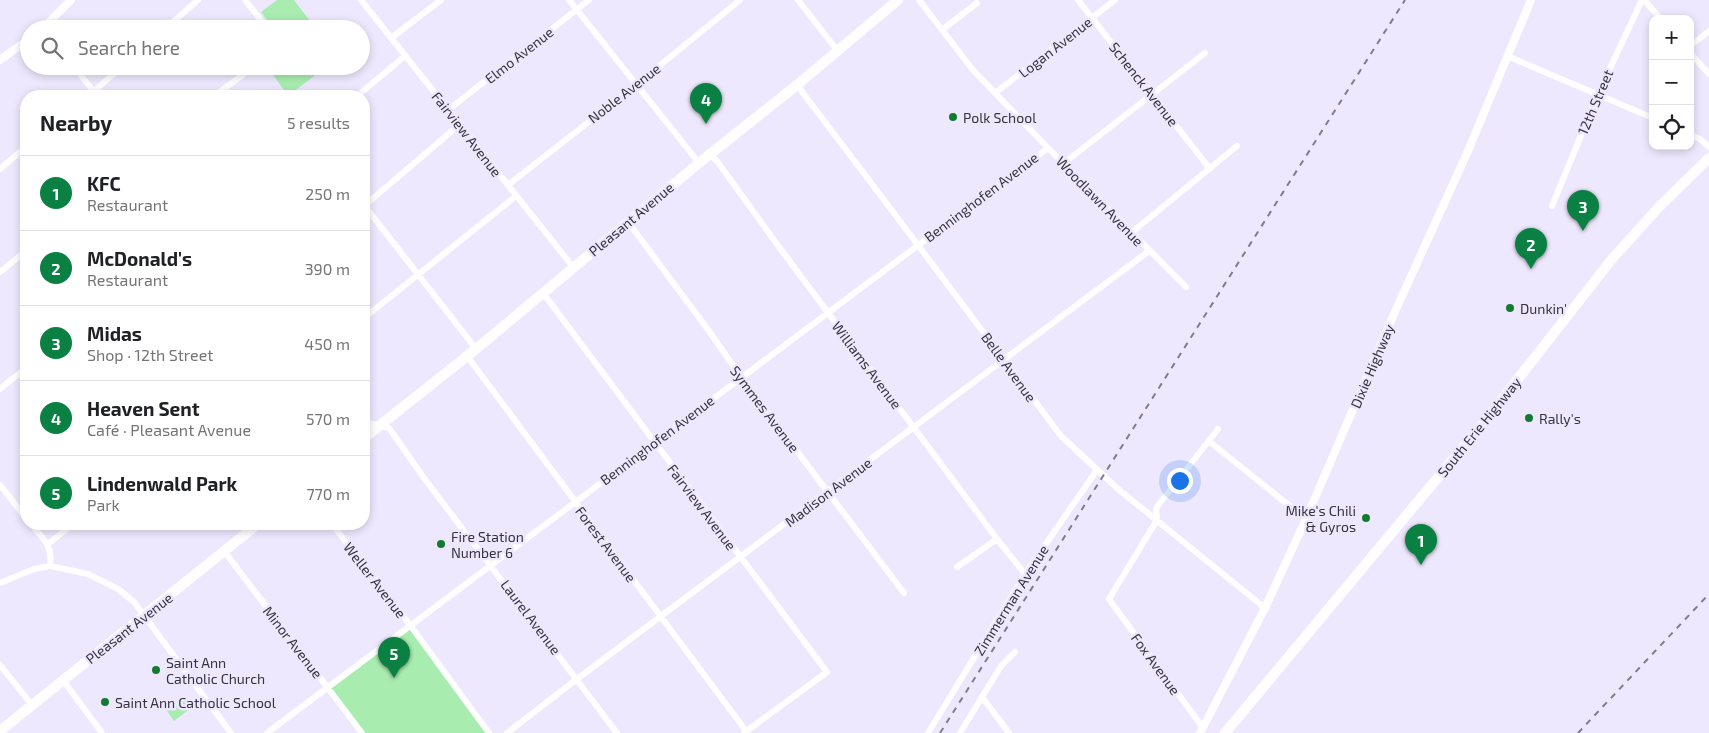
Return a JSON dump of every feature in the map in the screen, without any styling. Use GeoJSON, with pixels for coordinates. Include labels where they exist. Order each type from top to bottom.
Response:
{"type":"FeatureCollection","features":[{"type":"Feature","properties":{"kind":"main road","name":"Pleasant Avenue"},"geometry":{"type":"LineString","coordinates":[[370,434],[476,349],[572,267],[797,85],[898,0]]}},
{"type":"Feature","properties":{"kind":"main road","name":"South Erie Highway"},"geometry":{"type":"LineString","coordinates":[[1225,733],[1485,421],[1612,259],[1659,207],[1709,158]]}},
{"type":"Feature","properties":{"kind":"main road","name":"Pleasant Avenue"},"geometry":{"type":"LineString","coordinates":[[0,731],[250,530]]}},
{"type":"Feature","properties":{"kind":"main road","name":"South Erie Highway"},"geometry":{"type":"LineString","coordinates":[[1235,733],[1254,700]]}},
{"type":"Feature","properties":{"kind":"street"},"geometry":{"type":"LineString","coordinates":[[51,20],[71,0]]}},
{"type":"Feature","properties":{"kind":"street"},"geometry":{"type":"LineString","coordinates":[[176,20],[198,0]]}},
{"type":"Feature","properties":{"kind":"street"},"geometry":{"type":"LineString","coordinates":[[244,0],[261,20]]}},
{"type":"Feature","properties":{"kind":"street","name":"Fairview Avenue"},"geometry":{"type":"LineString","coordinates":[[361,0],[572,267]]}},
{"type":"Feature","properties":{"kind":"street"},"geometry":{"type":"LineString","coordinates":[[391,38],[441,0]]}},
{"type":"Feature","properties":{"kind":"street"},"geometry":{"type":"LineString","coordinates":[[569,0],[699,163]]}},
{"type":"Feature","properties":{"kind":"street","name":"Elmo Avenue"},"geometry":{"type":"LineString","coordinates":[[448,110],[589,0]]}},
{"type":"Feature","properties":{"kind":"street","name":"Noble Avenue"},"geometry":{"type":"LineString","coordinates":[[508,185],[636,85],[740,0]]}},
{"type":"Feature","properties":{"kind":"street"},"geometry":{"type":"LineString","coordinates":[[798,0],[837,50]]}},
{"type":"Feature","properties":{"kind":"street","name":"Woodlawn Avenue"},"geometry":{"type":"LineString","coordinates":[[919,0],[973,70],[1186,287]]}},
{"type":"Feature","properties":{"kind":"street","name":"Schenck Avenue"},"geometry":{"type":"LineString","coordinates":[[1078,0],[1210,169]]}},
{"type":"Feature","properties":{"kind":"street","name":"Logan Avenue"},"geometry":{"type":"LineString","coordinates":[[995,93],[1115,0]]}},
{"type":"Feature","properties":{"kind":"street","name":"Dixie Highway"},"geometry":{"type":"LineString","coordinates":[[1202,731],[1265,608],[1306,519],[1393,316],[1468,151],[1531,0]]}},
{"type":"Feature","properties":{"kind":"street"},"geometry":{"type":"LineString","coordinates":[[1643,0],[1657,15]]}},
{"type":"Feature","properties":{"kind":"street","name":"12th Street"},"geometry":{"type":"LineString","coordinates":[[1552,206],[1598,94],[1643,0]]}},
{"type":"Feature","properties":{"kind":"street"},"geometry":{"type":"LineString","coordinates":[[942,30],[977,3]]}},
{"type":"Feature","properties":{"kind":"street"},"geometry":{"type":"LineString","coordinates":[[1694,43],[1709,31]]}},
{"type":"Feature","properties":{"kind":"street"},"geometry":{"type":"LineString","coordinates":[[0,60],[20,46]]}},
{"type":"Feature","properties":{"kind":"street"},"geometry":{"type":"LineString","coordinates":[[1064,163],[1205,53]]}},
{"type":"Feature","properties":{"kind":"street"},"geometry":{"type":"LineString","coordinates":[[364,90],[405,56]]}},
{"type":"Feature","properties":{"kind":"street"},"geometry":{"type":"LineString","coordinates":[[1507,56],[1649,116]]}},
{"type":"Feature","properties":{"kind":"street"},"geometry":{"type":"LineString","coordinates":[[1694,57],[1709,74]]}},
{"type":"Feature","properties":{"kind":"street"},"geometry":{"type":"LineString","coordinates":[[80,75],[90,90]]}},
{"type":"Feature","properties":{"kind":"street"},"geometry":{"type":"LineString","coordinates":[[98,90],[114,75]]}},
{"type":"Feature","properties":{"kind":"street"},"geometry":{"type":"LineString","coordinates":[[222,90],[243,75]]}},
{"type":"Feature","properties":{"kind":"street","name":"Belle Avenue"},"geometry":{"type":"LineString","coordinates":[[797,85],[1061,436],[1097,470],[1265,608]]}},
{"type":"Feature","properties":{"kind":"street"},"geometry":{"type":"LineString","coordinates":[[370,200],[459,125]]}},
{"type":"Feature","properties":{"kind":"street"},"geometry":{"type":"LineString","coordinates":[[1694,136],[1709,147]]}},
{"type":"Feature","properties":{"kind":"street"},"geometry":{"type":"LineString","coordinates":[[1131,233],[1237,146]]}},
{"type":"Feature","properties":{"kind":"street","name":"Benninghofen Avenue"},"geometry":{"type":"LineString","coordinates":[[267,733],[490,564],[1048,148]]}},
{"type":"Feature","properties":{"kind":"street"},"geometry":{"type":"LineString","coordinates":[[0,169],[20,152]]}},
{"type":"Feature","properties":{"kind":"street","name":"Williams Avenue"},"geometry":{"type":"LineString","coordinates":[[710,155],[717,161],[828,313],[1025,574]]}},
{"type":"Feature","properties":{"kind":"street"},"geometry":{"type":"LineString","coordinates":[[370,313],[516,196]]}},
{"type":"Feature","properties":{"kind":"street"},"geometry":{"type":"LineString","coordinates":[[370,213],[476,349]]}},
{"type":"Feature","properties":{"kind":"street","name":"Symmes Avenue"},"geometry":{"type":"LineString","coordinates":[[628,222],[709,331],[741,378],[904,593]]}},
{"type":"Feature","properties":{"kind":"street","name":"Madison Avenue"},"geometry":{"type":"LineString","coordinates":[[507,733],[1149,251]]}},
{"type":"Feature","properties":{"kind":"street"},"geometry":{"type":"LineString","coordinates":[[0,272],[20,256]]}},
{"type":"Feature","properties":{"kind":"street","name":"Fairview Avenue"},"geometry":{"type":"LineString","coordinates":[[543,293],[827,672],[745,732]]}},
{"type":"Feature","properties":{"kind":"street","name":"Forest Avenue"},"geometry":{"type":"LineString","coordinates":[[467,356],[745,732]]}},
{"type":"Feature","properties":{"kind":"street"},"geometry":{"type":"LineString","coordinates":[[0,389],[20,373]]}},
{"type":"Feature","properties":{"kind":"street","name":"Laurel Avenue"},"geometry":{"type":"LineString","coordinates":[[370,424],[389,428],[424,478],[617,733]]}},
{"type":"Feature","properties":{"kind":"street"},"geometry":{"type":"LineString","coordinates":[[1157,520],[1156,508],[1210,442],[1218,429]]}},
{"type":"Feature","properties":{"kind":"street"},"geometry":{"type":"LineString","coordinates":[[1210,442],[1306,519]]}},
{"type":"Feature","properties":{"kind":"street","name":"Zimmerman Avenue"},"geometry":{"type":"LineString","coordinates":[[928,733],[1025,574],[1097,470]]}},
{"type":"Feature","properties":{"kind":"street"},"geometry":{"type":"LineString","coordinates":[[0,486],[20,511]]}},
{"type":"Feature","properties":{"kind":"street","name":"Fox Avenue"},"geometry":{"type":"LineString","coordinates":[[1157,520],[1109,599],[1202,731]]}},
{"type":"Feature","properties":{"kind":"street"},"geometry":{"type":"LineString","coordinates":[[36,530],[48,544],[52,556],[50,566]]}},
{"type":"Feature","properties":{"kind":"street"},"geometry":{"type":"LineString","coordinates":[[48,544],[65,530]]}},
{"type":"Feature","properties":{"kind":"street","name":"Weller Avenue"},"geometry":{"type":"LineString","coordinates":[[337,530],[410,625],[489,733]]}},
{"type":"Feature","properties":{"kind":"street"},"geometry":{"type":"LineString","coordinates":[[956,567],[997,539]]}},
{"type":"Feature","properties":{"kind":"street","name":"Minor Avenue"},"geometry":{"type":"LineString","coordinates":[[224,551],[362,733]]}},
{"type":"Feature","properties":{"kind":"street"},"geometry":{"type":"LineString","coordinates":[[0,583],[34,569],[50,566],[88,574],[118,589],[134,602],[231,733]]}},
{"type":"Feature","properties":{"kind":"street","name":"Zimmerman Avenue"},"geometry":{"type":"LineString","coordinates":[[960,733],[1001,666],[1015,652]]}},
{"type":"Feature","properties":{"kind":"street"},"geometry":{"type":"LineString","coordinates":[[0,665],[32,705]]}},
{"type":"Feature","properties":{"kind":"street"},"geometry":{"type":"LineString","coordinates":[[63,680],[102,733]]}},
{"type":"Feature","properties":{"kind":"street"},"geometry":{"type":"LineString","coordinates":[[982,697],[1009,733]]}},
{"type":"Feature","properties":{"kind":"green space"},"geometry":{"type":"Polygon","coordinates":[[[277,0],[294,0],[309,20],[267,20],[261,12],[277,0]]]}},
{"type":"Feature","properties":{"kind":"green space"},"geometry":{"type":"Polygon","coordinates":[[[273,75],[315,75],[296,90],[284,90],[273,75]]]}},
{"type":"Feature","properties":{"kind":"green space"},"geometry":{"type":"Polygon","coordinates":[[[410,625],[489,733],[362,733],[328,687],[410,625]]]}},
{"type":"Feature","properties":{"kind":"green space"},"geometry":{"type":"Polygon","coordinates":[[[184,698],[191,708],[174,721],[167,711],[184,698]]]}},
{"type":"Feature","properties":{"kind":"railway"},"geometry":{"type":"LineString","coordinates":[[940,733],[1405,0]]}},
{"type":"Feature","properties":{"kind":"railway"},"geometry":{"type":"LineString","coordinates":[[1578,733],[1709,594]]}},
{"type":"Feature","properties":{"kind":"place","name":"Polk School"},"geometry":{"type":"Point","coordinates":[953,117]}},
{"type":"Feature","properties":{"kind":"place","name":"Heaven Sent"},"geometry":{"type":"Point","coordinates":[706,124]}},
{"type":"Feature","properties":{"kind":"place","name":"Midas"},"geometry":{"type":"Point","coordinates":[1583,231]}},
{"type":"Feature","properties":{"kind":"place","name":"McDonald's"},"geometry":{"type":"Point","coordinates":[1531,269]}},
{"type":"Feature","properties":{"kind":"place","name":"Dunkin'"},"geometry":{"type":"Point","coordinates":[1510,308]}},
{"type":"Feature","properties":{"kind":"place","name":"Rally's"},"geometry":{"type":"Point","coordinates":[1529,418]}},
{"type":"Feature","properties":{"kind":"place","name":"Mike's Chili & Gyros"},"geometry":{"type":"Point","coordinates":[1366,518]}},
{"type":"Feature","properties":{"kind":"place","name":"Fire Station Number 6"},"geometry":{"type":"Point","coordinates":[441,544]}},
{"type":"Feature","properties":{"kind":"place","name":"KFC"},"geometry":{"type":"Point","coordinates":[1421,565]}},
{"type":"Feature","properties":{"kind":"place","name":"Saint Ann Catholic Church"},"geometry":{"type":"Point","coordinates":[156,670]}},
{"type":"Feature","properties":{"kind":"place","name":"Lindenwald Park"},"geometry":{"type":"Point","coordinates":[394,678]}},
{"type":"Feature","properties":{"kind":"place","name":"Saint Ann Catholic School"},"geometry":{"type":"Point","coordinates":[105,702]}}]}
